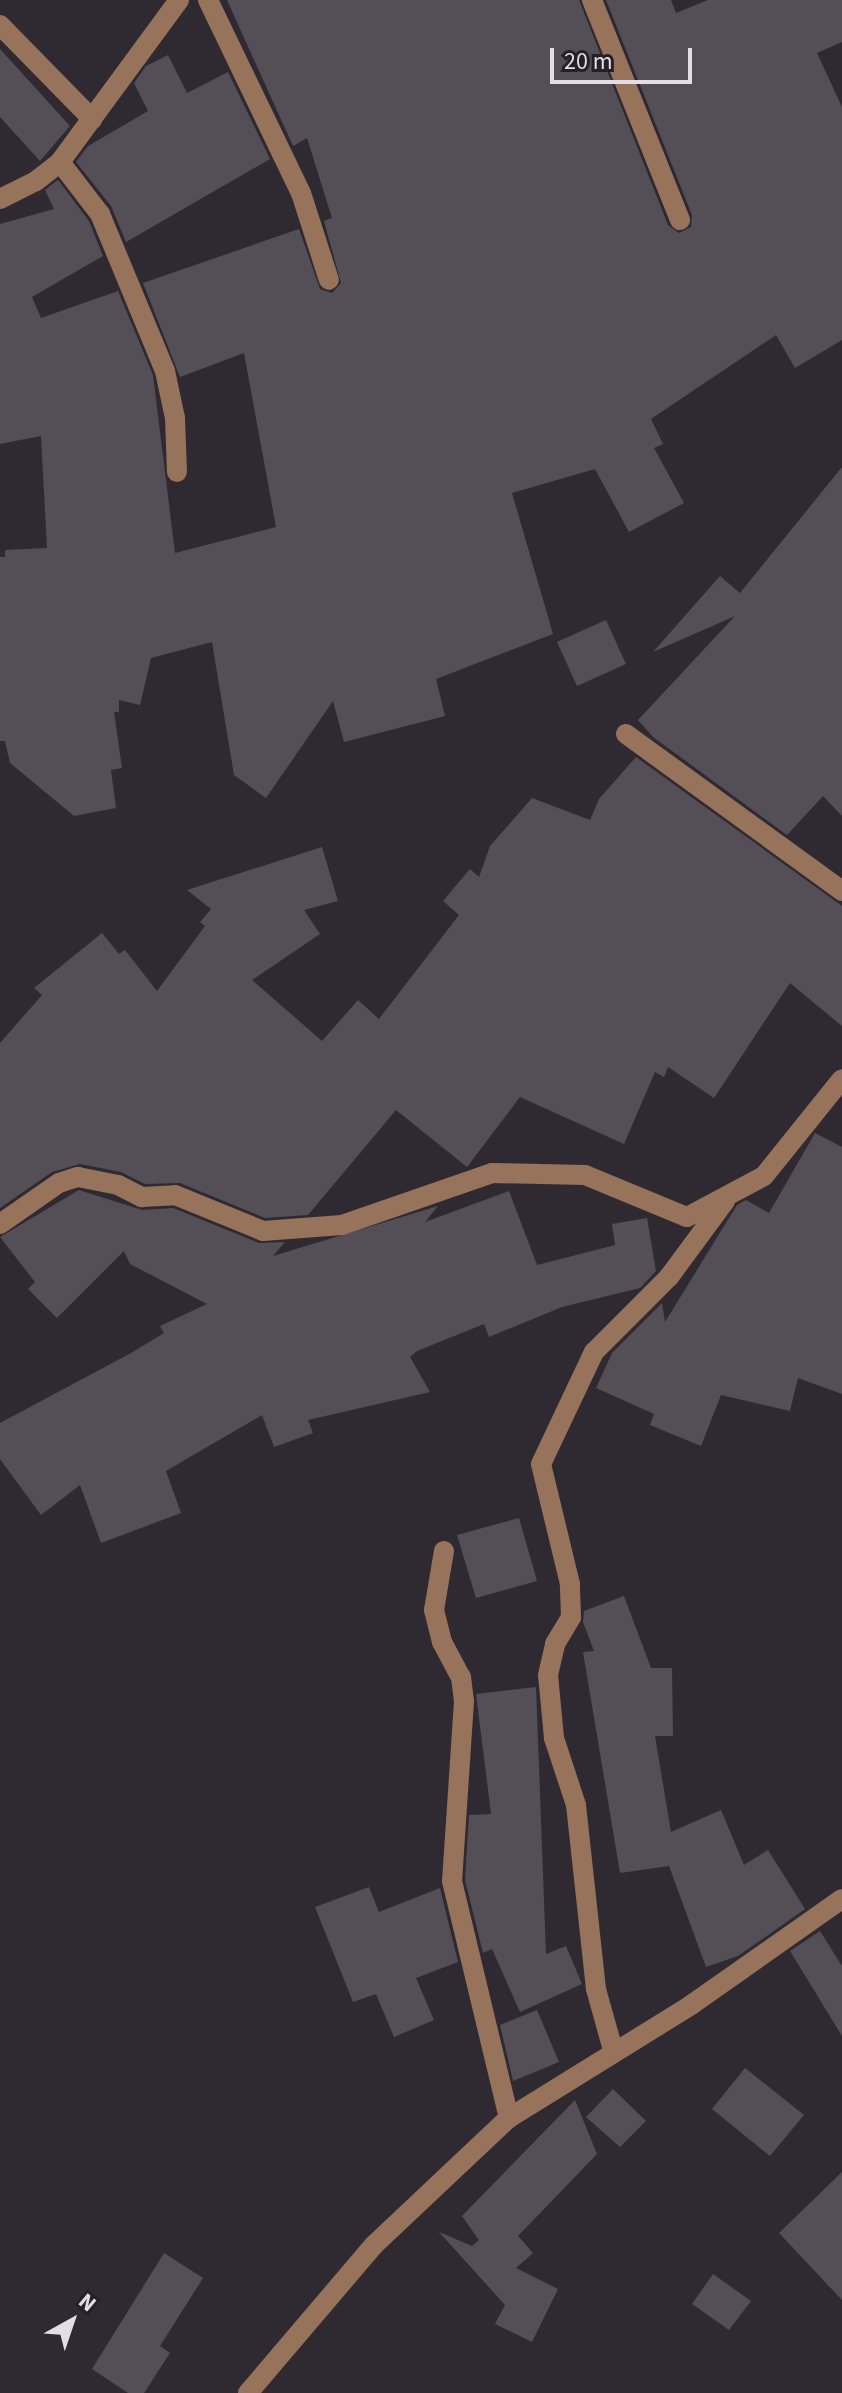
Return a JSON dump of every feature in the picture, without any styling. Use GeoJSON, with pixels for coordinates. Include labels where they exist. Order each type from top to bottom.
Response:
{"type":"FeatureCollection","features":[{"type":"Feature","properties":{"kind":"street"},"geometry":{"type":"LineString","coordinates":[[0,199],[36,181],[60,162],[179,0]]}},
{"type":"Feature","properties":{"kind":"street"},"geometry":{"type":"LineString","coordinates":[[208,0],[301,193],[329,280]]}},
{"type":"Feature","properties":{"kind":"street"},"geometry":{"type":"LineString","coordinates":[[592,0],[680,220]]}},
{"type":"Feature","properties":{"kind":"street"},"geometry":{"type":"LineString","coordinates":[[0,25],[92,119]]}},
{"type":"Feature","properties":{"kind":"street"},"geometry":{"type":"LineString","coordinates":[[60,162],[100,214],[165,371],[175,418],[177,472]]}},
{"type":"Feature","properties":{"kind":"street"},"geometry":{"type":"LineString","coordinates":[[626,734],[842,891]]}},
{"type":"Feature","properties":{"kind":"street"},"geometry":{"type":"LineString","coordinates":[[0,1224],[59,1183],[78,1177],[118,1185],[142,1197],[175,1195],[263,1231],[342,1225],[492,1173],[585,1175],[687,1217],[725,1201],[764,1176],[842,1079]]}},
{"type":"Feature","properties":{"kind":"street"},"geometry":{"type":"LineString","coordinates":[[613,2050],[596,1989],[576,1805],[554,1738],[548,1675],[555,1644],[571,1617],[570,1584],[541,1464],[594,1352],[669,1277],[725,1201]]}},
{"type":"Feature","properties":{"kind":"street"},"geometry":{"type":"LineString","coordinates":[[444,1551],[434,1610],[442,1642],[461,1677],[464,1701],[452,1881],[509,2118]]}},
{"type":"Feature","properties":{"kind":"street"},"geometry":{"type":"LineString","coordinates":[[248,2393],[374,2245],[509,2118],[613,2050],[691,2005],[842,1899]]}},
{"type":"Feature","properties":{"kind":"building"},"geometry":{"type":"Polygon","coordinates":[[[227,0],[579,0],[668,225],[679,233],[691,227],[692,215],[606,0],[671,0],[676,13],[708,0],[842,0],[842,42],[817,53],[842,107],[842,340],[795,368],[776,335],[651,419],[663,444],[654,448],[684,503],[629,532],[595,469],[512,493],[553,634],[436,679],[445,716],[344,742],[333,701],[266,798],[234,775],[212,642],[151,658],[140,705],[119,700],[119,712],[114,712],[122,768],[111,770],[116,808],[74,816],[10,763],[5,741],[0,741],[0,557],[5,557],[5,550],[47,548],[41,436],[0,444],[0,224],[54,209],[45,190],[58,180],[89,221],[103,256],[32,297],[41,318],[118,291],[153,375],[175,553],[276,527],[244,353],[180,377],[143,283],[299,229],[320,289],[332,293],[341,283],[324,221],[332,218],[307,138],[293,146],[227,0]]]}},
{"type":"Feature","properties":{"kind":"building"},"geometry":{"type":"Polygon","coordinates":[[[0,49],[70,126],[40,161],[0,117],[0,49]]]}},
{"type":"Feature","properties":{"kind":"building"},"geometry":{"type":"Polygon","coordinates":[[[168,55],[187,93],[228,72],[270,159],[126,242],[111,206],[76,162],[88,146],[148,111],[134,83],[146,66],[168,55]]]}},
{"type":"Feature","properties":{"kind":"building"},"geometry":{"type":"Polygon","coordinates":[[[842,467],[842,816],[823,796],[787,835],[653,737],[638,720],[735,616],[653,652],[720,576],[740,593],[842,467]]]}},
{"type":"Feature","properties":{"kind":"building"},"geometry":{"type":"Polygon","coordinates":[[[606,620],[626,664],[577,686],[557,642],[606,620]]]}},
{"type":"Feature","properties":{"kind":"building"},"geometry":{"type":"Polygon","coordinates":[[[636,757],[842,906],[842,1026],[790,983],[714,1098],[668,1067],[664,1077],[655,1072],[624,1144],[520,1097],[467,1167],[396,1110],[308,1215],[265,1218],[180,1183],[145,1184],[121,1172],[80,1164],[52,1172],[0,1208],[0,1043],[42,995],[34,988],[102,933],[119,954],[125,950],[157,991],[205,926],[200,922],[211,909],[187,890],[322,847],[338,901],[304,910],[320,934],[252,980],[322,1041],[358,1000],[379,1019],[459,915],[443,901],[470,869],[479,877],[490,846],[532,798],[590,820],[599,799],[636,757]]]}},
{"type":"Feature","properties":{"kind":"building"},"geometry":{"type":"Polygon","coordinates":[[[815,1133],[842,1147],[842,1394],[798,1378],[790,1411],[721,1395],[701,1446],[650,1425],[654,1414],[596,1388],[612,1353],[662,1303],[665,1322],[737,1205],[746,1200],[769,1213],[815,1133]]]}},
{"type":"Feature","properties":{"kind":"building"},"geometry":{"type":"Polygon","coordinates":[[[79,1190],[142,1210],[173,1208],[259,1243],[285,1242],[273,1256],[438,1206],[425,1222],[509,1191],[537,1265],[615,1245],[612,1224],[647,1218],[656,1271],[640,1288],[562,1307],[489,1337],[484,1324],[417,1351],[410,1357],[430,1392],[308,1420],[313,1433],[274,1447],[262,1415],[166,1471],[181,1513],[101,1543],[80,1485],[41,1515],[0,1459],[0,1423],[131,1353],[164,1333],[160,1326],[207,1304],[130,1264],[124,1251],[57,1318],[28,1289],[35,1282],[0,1237],[79,1190]]]}},
{"type":"Feature","properties":{"kind":"building"},"geometry":{"type":"Polygon","coordinates":[[[519,1518],[537,1581],[476,1598],[457,1535],[519,1518]]]}},
{"type":"Feature","properties":{"kind":"building"},"geometry":{"type":"Polygon","coordinates":[[[624,1596],[651,1668],[672,1668],[673,1736],[655,1736],[671,1832],[721,1810],[744,1865],[768,1850],[805,1909],[738,1956],[706,1967],[669,1866],[620,1873],[583,1652],[594,1651],[583,1622],[584,1611],[624,1596]]]}},
{"type":"Feature","properties":{"kind":"building"},"geometry":{"type":"Polygon","coordinates":[[[536,1687],[546,1954],[566,1946],[582,1984],[520,2012],[492,1949],[483,1953],[465,1880],[469,1815],[491,1814],[476,1694],[536,1687]]]}},
{"type":"Feature","properties":{"kind":"building"},"geometry":{"type":"Polygon","coordinates":[[[369,1887],[379,1912],[440,1888],[458,1962],[416,1978],[434,2020],[394,2037],[376,1994],[353,2002],[315,1907],[369,1887]]]}},
{"type":"Feature","properties":{"kind":"building"},"geometry":{"type":"Polygon","coordinates":[[[820,1931],[842,1966],[842,2036],[790,1951],[820,1931]]]}},
{"type":"Feature","properties":{"kind":"building"},"geometry":{"type":"Polygon","coordinates":[[[537,2010],[559,2062],[513,2081],[500,2025],[537,2010]]]}},
{"type":"Feature","properties":{"kind":"building"},"geometry":{"type":"Polygon","coordinates":[[[745,2068],[804,2115],[770,2156],[712,2109],[745,2068]]]}},
{"type":"Feature","properties":{"kind":"building"},"geometry":{"type":"Polygon","coordinates":[[[613,2089],[646,2121],[620,2147],[586,2117],[613,2089]]]}},
{"type":"Feature","properties":{"kind":"building"},"geometry":{"type":"Polygon","coordinates":[[[575,2100],[597,2154],[518,2236],[533,2253],[516,2268],[558,2289],[532,2342],[495,2324],[505,2305],[439,2232],[472,2246],[479,2240],[462,2216],[575,2100]]]}},
{"type":"Feature","properties":{"kind":"building"},"geometry":{"type":"Polygon","coordinates":[[[842,2172],[842,2300],[779,2233],[842,2172]]]}},
{"type":"Feature","properties":{"kind":"building"},"geometry":{"type":"Polygon","coordinates":[[[164,2253],[203,2278],[160,2346],[170,2353],[144,2393],[128,2393],[92,2369],[164,2253]]]}},
{"type":"Feature","properties":{"kind":"building"},"geometry":{"type":"Polygon","coordinates":[[[713,2274],[751,2301],[729,2330],[692,2304],[713,2274]]]}}]}
